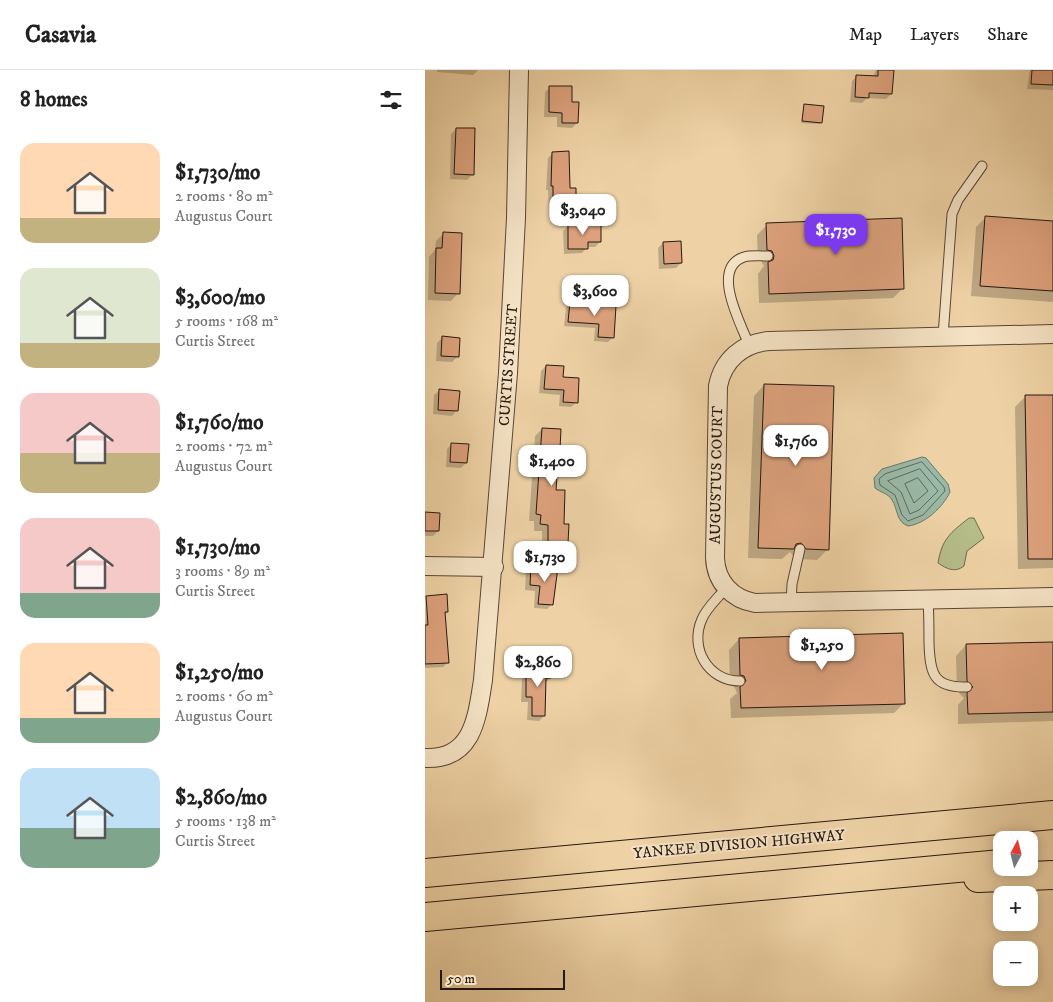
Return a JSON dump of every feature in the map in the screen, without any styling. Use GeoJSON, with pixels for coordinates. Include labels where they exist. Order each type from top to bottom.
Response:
{"type":"FeatureCollection","features":[{"type":"Feature","properties":{"kind":"highway"},"geometry":{"type":"LineString","coordinates":[[949,825],[1053,808]]}},
{"type":"Feature","properties":{"kind":"highway","name":"YANKEE DIVISION HIGHWAY"},"geometry":{"type":"LineString","coordinates":[[425,873],[1053,815]]}},
{"type":"Feature","properties":{"kind":"highway"},"geometry":{"type":"LineString","coordinates":[[1038,860],[1053,859]]}},
{"type":"Feature","properties":{"kind":"highway"},"geometry":{"type":"LineString","coordinates":[[425,917],[993,865]]}},
{"type":"Feature","properties":{"kind":"highway"},"geometry":{"type":"LineString","coordinates":[[797,883],[1053,875]]}},
{"type":"Feature","properties":{"kind":"highway"},"geometry":{"type":"LineString","coordinates":[[425,924],[477,912]]}},
{"type":"Feature","properties":{"kind":"street","name":"CURTIS STREET"},"geometry":{"type":"LineString","coordinates":[[425,758],[451,754],[463,746],[473,725],[482,688],[513,296],[519,70]]}},
{"type":"Feature","properties":{"kind":"street"},"geometry":{"type":"LineString","coordinates":[[749,345],[769,341],[1053,334]]}},
{"type":"Feature","properties":{"kind":"street","name":"AUGUSTUS COURT"},"geometry":{"type":"LineString","coordinates":[[727,588],[719,576],[715,558],[718,392],[725,367],[738,352],[749,345]]}},
{"type":"Feature","properties":{"kind":"street"},"geometry":{"type":"LineString","coordinates":[[425,566],[493,567]]}},
{"type":"Feature","properties":{"kind":"street"},"geometry":{"type":"LineString","coordinates":[[727,588],[738,598],[749,602],[791,603],[1053,597]]}},
{"type":"Feature","properties":{"kind":"lane"},"geometry":{"type":"LineString","coordinates":[[943,336],[953,214],[958,200],[982,166]]}},
{"type":"Feature","properties":{"kind":"lane"},"geometry":{"type":"LineString","coordinates":[[749,345],[728,285],[728,274],[732,266],[741,259],[768,256]]}},
{"type":"Feature","properties":{"kind":"lane"},"geometry":{"type":"LineString","coordinates":[[791,603],[792,584],[800,549]]}},
{"type":"Feature","properties":{"kind":"lane"},"geometry":{"type":"LineString","coordinates":[[727,588],[702,619],[699,629],[699,648],[704,662],[713,673],[727,680],[740,681]]}},
{"type":"Feature","properties":{"kind":"lane"},"geometry":{"type":"LineString","coordinates":[[928,600],[932,671],[944,684],[952,687],[967,687]]}},
{"type":"Feature","properties":{"kind":"green space"},"geometry":{"type":"Polygon","coordinates":[[[969,518],[974,518],[984,538],[967,551],[964,566],[961,568],[954,570],[938,563],[942,548],[948,537],[969,518]]]}},
{"type":"Feature","properties":{"kind":"water"},"geometry":{"type":"Polygon","coordinates":[[[922,457],[926,458],[948,484],[950,492],[933,514],[921,522],[908,526],[901,522],[891,498],[875,488],[874,478],[882,469],[922,457]]]}},
{"type":"Feature","properties":{"kind":"building"},"geometry":{"type":"Polygon","coordinates":[[[878,70],[894,70],[892,94],[869,93],[869,98],[855,97],[856,75],[878,76],[878,70]]]}},
{"type":"Feature","properties":{"kind":"building"},"geometry":{"type":"Polygon","coordinates":[[[1032,70],[1053,70],[1053,85],[1031,84],[1032,70]]]}},
{"type":"Feature","properties":{"kind":"building"},"geometry":{"type":"Polygon","coordinates":[[[549,86],[572,86],[572,102],[579,102],[578,123],[562,123],[562,113],[549,112],[549,86]]]}},
{"type":"Feature","properties":{"kind":"building"},"geometry":{"type":"Polygon","coordinates":[[[804,104],[824,106],[822,123],[802,121],[804,104]]]}},
{"type":"Feature","properties":{"kind":"building"},"geometry":{"type":"Polygon","coordinates":[[[456,128],[475,128],[474,175],[454,174],[456,128]]]}},
{"type":"Feature","properties":{"kind":"building"},"geometry":{"type":"Polygon","coordinates":[[[569,151],[570,188],[576,188],[576,203],[553,204],[553,186],[551,186],[552,152],[569,151]]]}},
{"type":"Feature","properties":{"kind":"building"},"geometry":{"type":"Polygon","coordinates":[[[985,216],[1053,221],[1053,291],[980,286],[985,216]]]}},
{"type":"Feature","properties":{"kind":"building"},"geometry":{"type":"Polygon","coordinates":[[[902,218],[904,289],[769,294],[768,262],[773,260],[774,256],[772,251],[767,250],[766,223],[902,218]]]}},
{"type":"Feature","properties":{"kind":"building"},"geometry":{"type":"Polygon","coordinates":[[[601,224],[601,242],[588,242],[588,249],[568,249],[568,225],[601,224]]]}},
{"type":"Feature","properties":{"kind":"building"},"geometry":{"type":"Polygon","coordinates":[[[443,232],[462,233],[460,294],[435,293],[436,248],[442,248],[443,232]]]}},
{"type":"Feature","properties":{"kind":"building"},"geometry":{"type":"Polygon","coordinates":[[[681,241],[682,263],[664,264],[663,242],[681,241]]]}},
{"type":"Feature","properties":{"kind":"building"},"geometry":{"type":"Polygon","coordinates":[[[570,302],[616,306],[614,338],[598,337],[599,324],[568,322],[570,302]]]}},
{"type":"Feature","properties":{"kind":"building"},"geometry":{"type":"Polygon","coordinates":[[[442,336],[460,338],[459,357],[441,356],[442,336]]]}},
{"type":"Feature","properties":{"kind":"building"},"geometry":{"type":"Polygon","coordinates":[[[546,365],[564,366],[563,377],[579,378],[578,403],[563,402],[564,390],[544,389],[546,365]]]}},
{"type":"Feature","properties":{"kind":"building"},"geometry":{"type":"Polygon","coordinates":[[[764,384],[834,386],[829,550],[806,549],[801,543],[796,544],[794,549],[758,548],[764,384]]]}},
{"type":"Feature","properties":{"kind":"building"},"geometry":{"type":"Polygon","coordinates":[[[439,389],[460,391],[458,411],[438,410],[439,389]]]}},
{"type":"Feature","properties":{"kind":"building"},"geometry":{"type":"Polygon","coordinates":[[[1025,395],[1053,395],[1053,559],[1028,559],[1025,395]]]}},
{"type":"Feature","properties":{"kind":"building"},"geometry":{"type":"Polygon","coordinates":[[[542,428],[561,429],[560,449],[570,450],[570,463],[558,462],[556,490],[565,490],[564,524],[569,524],[568,543],[548,543],[548,525],[540,524],[541,515],[536,514],[542,428]]]}},
{"type":"Feature","properties":{"kind":"building"},"geometry":{"type":"Polygon","coordinates":[[[451,443],[469,444],[467,463],[450,462],[451,443]]]}},
{"type":"Feature","properties":{"kind":"building"},"geometry":{"type":"Polygon","coordinates":[[[425,512],[440,513],[439,531],[425,531],[425,512]]]}},
{"type":"Feature","properties":{"kind":"building"},"geometry":{"type":"Polygon","coordinates":[[[531,565],[558,567],[553,605],[538,604],[540,586],[530,585],[531,565]]]}},
{"type":"Feature","properties":{"kind":"building"},"geometry":{"type":"Polygon","coordinates":[[[447,594],[448,612],[445,612],[449,663],[425,664],[425,625],[428,625],[426,596],[447,594]]]}},
{"type":"Feature","properties":{"kind":"building"},"geometry":{"type":"Polygon","coordinates":[[[903,633],[905,704],[741,708],[740,687],[746,681],[744,676],[740,675],[739,638],[903,633]]]}},
{"type":"Feature","properties":{"kind":"building"},"geometry":{"type":"Polygon","coordinates":[[[1053,642],[1053,712],[968,714],[967,693],[973,687],[967,681],[966,644],[1053,642]]]}},
{"type":"Feature","properties":{"kind":"building"},"geometry":{"type":"Polygon","coordinates":[[[533,664],[551,664],[551,678],[546,678],[545,716],[532,716],[532,697],[526,697],[526,673],[533,673],[533,664]]]}}]}
